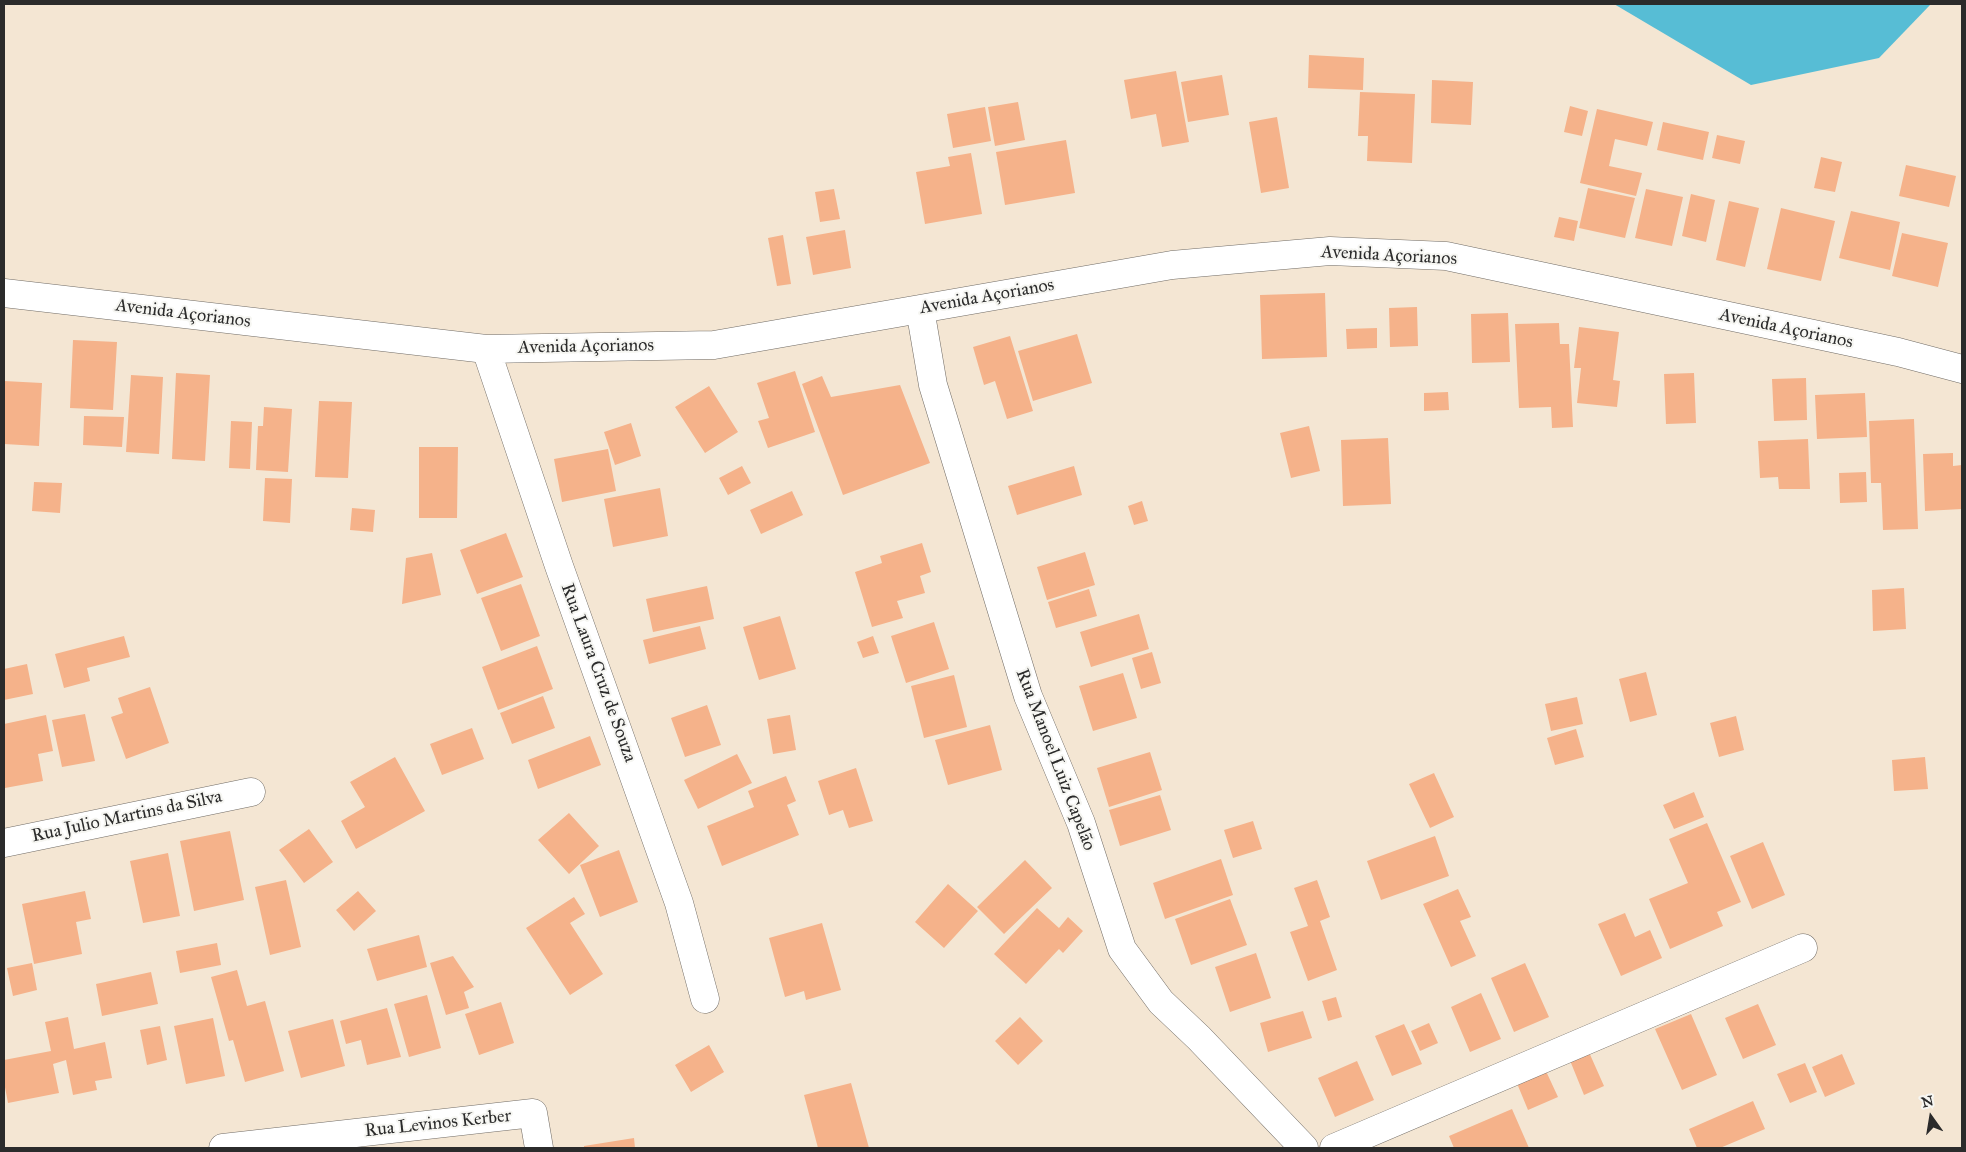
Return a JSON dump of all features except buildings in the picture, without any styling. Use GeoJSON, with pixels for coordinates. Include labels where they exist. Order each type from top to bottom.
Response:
{"type":"FeatureCollection","features":[{"type":"Feature","properties":{"kind":"street","name":"Avenida Açorianos"},"geometry":{"type":"LineString","coordinates":[[4,293],[486,349],[714,345],[968,299],[1172,265],[1330,251],[1446,256],[1888,350],[1962,369]]}},
{"type":"Feature","properties":{"kind":"street","name":"Rua Manoel Luiz Capelão"},"geometry":{"type":"LineString","coordinates":[[920,309],[933,385],[1028,696],[1080,822],[1122,949],[1161,1002],[1200,1038],[1304,1148]]}},
{"type":"Feature","properties":{"kind":"street","name":"Rua Laura Cruz de Souza"},"geometry":{"type":"LineString","coordinates":[[486,349],[563,575],[679,903],[705,999]]}},
{"type":"Feature","properties":{"kind":"street","name":"Rua Julio Martins da Silva"},"geometry":{"type":"LineString","coordinates":[[4,843],[251,792]]}},
{"type":"Feature","properties":{"kind":"street"},"geometry":{"type":"LineString","coordinates":[[1334,1148],[1802,948]]}},
{"type":"Feature","properties":{"kind":"street","name":"Rua Levinos Kerber"},"geometry":{"type":"LineString","coordinates":[[223,1148],[533,1113],[538,1148]]}},
{"type":"Feature","properties":{"kind":"water"},"geometry":{"type":"Polygon","coordinates":[[[1614,4],[1931,4],[1879,58],[1751,85],[1614,4]]]}}]}
